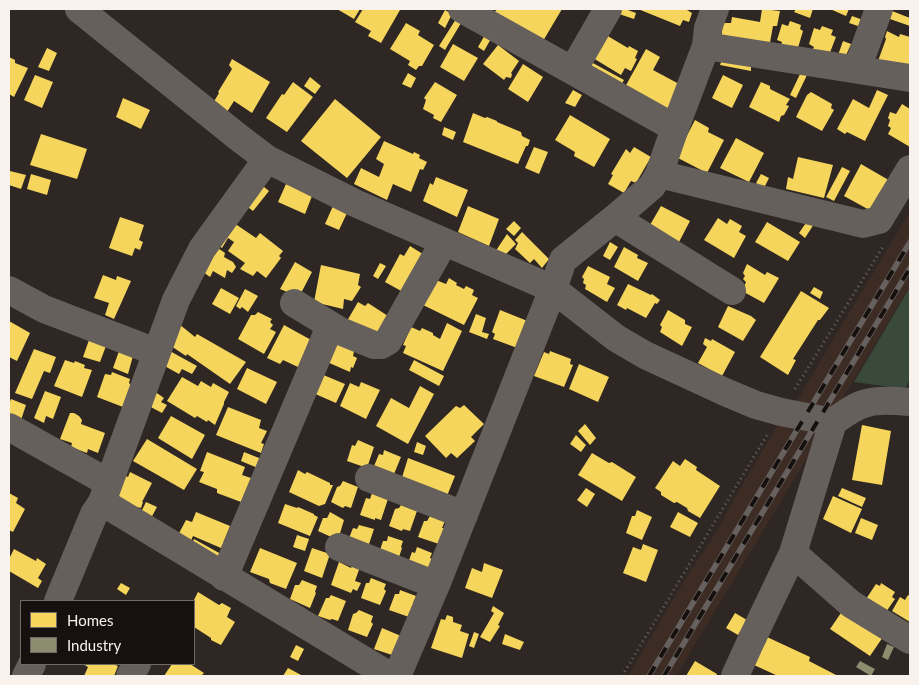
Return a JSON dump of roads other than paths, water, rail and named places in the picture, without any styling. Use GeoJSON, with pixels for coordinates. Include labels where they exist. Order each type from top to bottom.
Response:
{"type":"FeatureCollection","features":[{"type":"Feature","properties":{"kind":"street"},"geometry":{"type":"LineString","coordinates":[[79,9],[268,159],[355,203],[554,289],[616,338],[646,355],[725,392],[756,405],[781,412],[833,422]]}},
{"type":"Feature","properties":{"kind":"street"},"geometry":{"type":"LineString","coordinates":[[462,9],[675,128]]}},
{"type":"Feature","properties":{"kind":"street"},"geometry":{"type":"LineString","coordinates":[[573,70],[608,9]]}},
{"type":"Feature","properties":{"kind":"street"},"geometry":{"type":"LineString","coordinates":[[398,676],[554,289],[563,260],[652,186],[659,174],[706,46],[708,28],[715,9]]}},
{"type":"Feature","properties":{"kind":"street"},"geometry":{"type":"LineString","coordinates":[[857,69],[879,9]]}},
{"type":"Feature","properties":{"kind":"street"},"geometry":{"type":"LineString","coordinates":[[706,46],[910,78]]}},
{"type":"Feature","properties":{"kind":"street"},"geometry":{"type":"LineString","coordinates":[[58,600],[94,514],[105,493],[176,300],[202,249],[268,159]]}},
{"type":"Feature","properties":{"kind":"street"},"geometry":{"type":"LineString","coordinates":[[659,174],[863,224],[879,220],[910,169]]}},
{"type":"Feature","properties":{"kind":"street"},"geometry":{"type":"LineString","coordinates":[[615,218],[732,291]]}},
{"type":"Feature","properties":{"kind":"street"},"geometry":{"type":"LineString","coordinates":[[294,303],[340,331],[374,345],[381,345],[388,341],[444,242]]}},
{"type":"Feature","properties":{"kind":"street"},"geometry":{"type":"LineString","coordinates":[[9,290],[44,310],[156,352]]}},
{"type":"Feature","properties":{"kind":"street"},"geometry":{"type":"LineString","coordinates":[[224,577],[326,336],[332,331],[340,331]]}},
{"type":"Feature","properties":{"kind":"street"},"geometry":{"type":"LineString","coordinates":[[735,676],[793,553],[833,422],[846,412],[868,402],[910,402]]}},
{"type":"Feature","properties":{"kind":"street"},"geometry":{"type":"LineString","coordinates":[[9,427],[224,577],[390,676]]}},
{"type":"Feature","properties":{"kind":"street"},"geometry":{"type":"LineString","coordinates":[[368,478],[464,515]]}},
{"type":"Feature","properties":{"kind":"street"},"geometry":{"type":"LineString","coordinates":[[339,547],[436,585]]}},
{"type":"Feature","properties":{"kind":"street"},"geometry":{"type":"LineString","coordinates":[[793,553],[851,604],[910,640]]}},
{"type":"Feature","properties":{"kind":"street"},"geometry":{"type":"LineString","coordinates":[[130,676],[136,665]]}},
{"type":"Feature","properties":{"kind":"railway"},"geometry":{"type":"LineString","coordinates":[[649,676],[910,242]]}},
{"type":"Feature","properties":{"kind":"railway"},"geometry":{"type":"LineString","coordinates":[[664,676],[910,268]]}}]}
